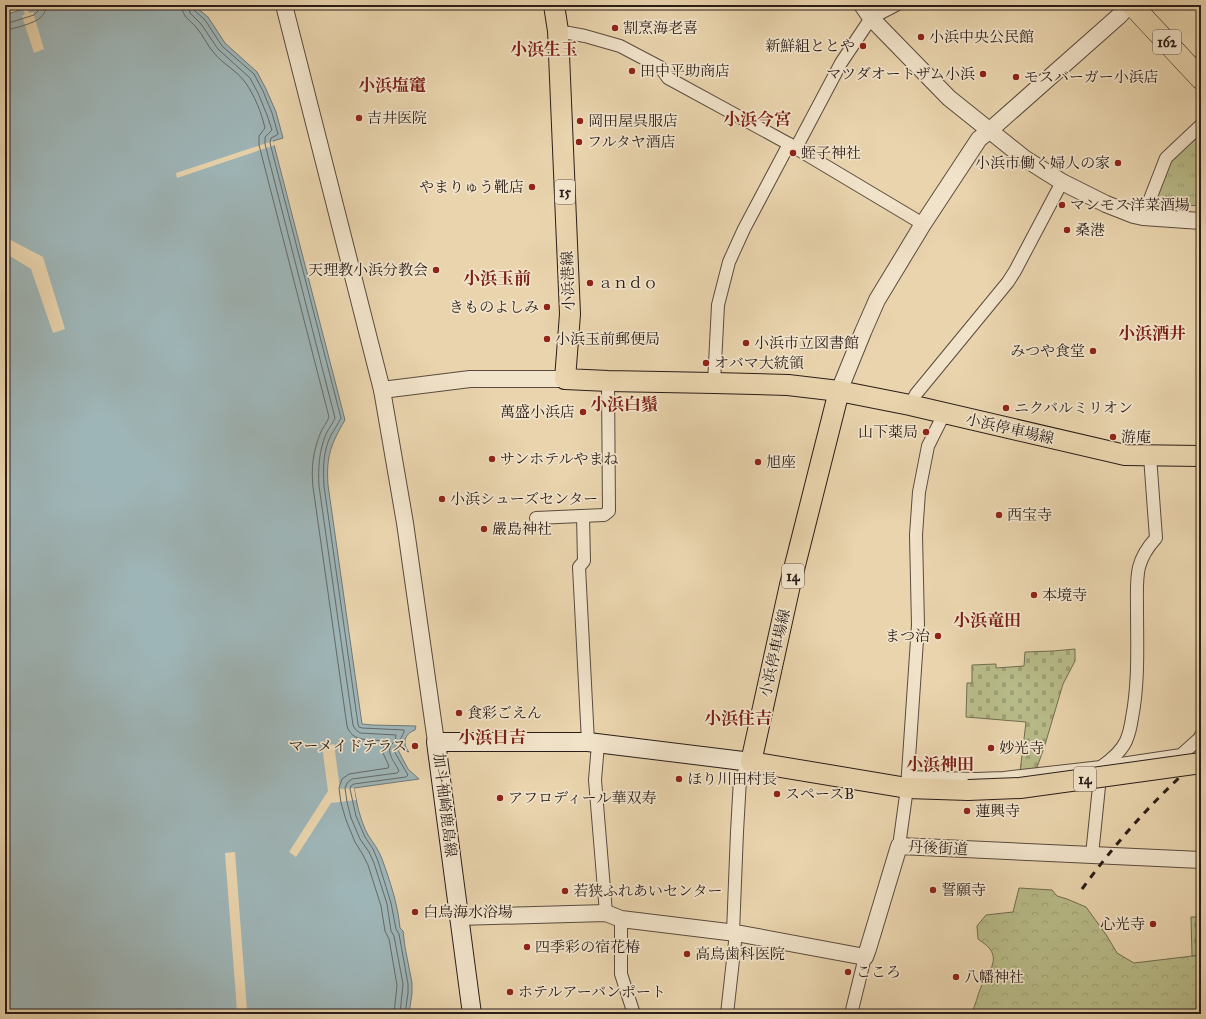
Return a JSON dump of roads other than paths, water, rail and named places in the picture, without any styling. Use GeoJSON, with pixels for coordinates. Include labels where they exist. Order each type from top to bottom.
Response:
{"type":"FeatureCollection","features":[{"type":"Feature","properties":{"kind":"highway","name":"162"},"geometry":{"type":"LineString","coordinates":[[1132,5],[1201,79]]}},
{"type":"Feature","properties":{"kind":"main road","name":"小浜港線"},"geometry":{"type":"LineString","coordinates":[[554,5],[558,30],[570,314],[565,379]]}},
{"type":"Feature","properties":{"kind":"main road"},"geometry":{"type":"LineString","coordinates":[[565,379],[608,382],[788,385],[839,391]]}},
{"type":"Feature","properties":{"kind":"main road","name":"小浜停車場線"},"geometry":{"type":"LineString","coordinates":[[750,762],[794,571],[839,391],[910,405],[1125,456],[1201,456]]}},
{"type":"Feature","properties":{"kind":"main road","name":"加斗袖崎鹿島線"},"geometry":{"type":"LineString","coordinates":[[472,1014],[436,742],[593,743],[750,762]]}},
{"type":"Feature","properties":{"kind":"main road","name":"14"},"geometry":{"type":"LineString","coordinates":[[750,762],[968,790],[1020,788],[1201,763]]}},
{"type":"Feature","properties":{"kind":"street"},"geometry":{"type":"LineString","coordinates":[[284,5],[382,390],[405,523],[436,742]]}},
{"type":"Feature","properties":{"kind":"street"},"geometry":{"type":"LineString","coordinates":[[867,11],[896,5]]}},
{"type":"Feature","properties":{"kind":"street"},"geometry":{"type":"LineString","coordinates":[[839,391],[862,332],[877,300],[923,224],[979,139],[990,131],[1119,16],[1129,5]]}},
{"type":"Feature","properties":{"kind":"street"},"geometry":{"type":"LineString","coordinates":[[867,11],[949,98],[1024,158],[1062,182],[1106,204],[1134,215],[1201,221]]}},
{"type":"Feature","properties":{"kind":"street"},"geometry":{"type":"LineString","coordinates":[[714,383],[718,305],[730,262],[744,229],[841,63],[867,11]]}},
{"type":"Feature","properties":{"kind":"street"},"geometry":{"type":"LineString","coordinates":[[558,30],[620,46],[660,67],[668,78],[792,146],[923,224]]}},
{"type":"Feature","properties":{"kind":"street"},"geometry":{"type":"LineString","coordinates":[[1143,217],[1166,158],[1201,125]]}},
{"type":"Feature","properties":{"kind":"street"},"geometry":{"type":"LineString","coordinates":[[910,405],[916,394],[1008,282],[1062,182]]}},
{"type":"Feature","properties":{"kind":"street"},"geometry":{"type":"LineString","coordinates":[[382,390],[470,379],[565,379]]}},
{"type":"Feature","properties":{"kind":"street"},"geometry":{"type":"LineString","coordinates":[[536,518],[604,515],[609,511],[608,382]]}},
{"type":"Feature","properties":{"kind":"street"},"geometry":{"type":"LineString","coordinates":[[899,846],[908,782],[918,625],[916,535],[919,492],[928,446],[944,414]]}},
{"type":"Feature","properties":{"kind":"street"},"geometry":{"type":"LineString","coordinates":[[1092,855],[1101,767],[1114,757],[1126,741],[1136,700],[1138,659],[1138,575],[1141,560],[1147,548],[1156,538],[1150,456]]}},
{"type":"Feature","properties":{"kind":"street"},"geometry":{"type":"LineString","coordinates":[[584,516],[584,561],[579,567],[606,913]]}},
{"type":"Feature","properties":{"kind":"street"},"geometry":{"type":"LineString","coordinates":[[908,782],[1004,778],[1101,767],[1181,755],[1200,738],[1201,735]]}},
{"type":"Feature","properties":{"kind":"street"},"geometry":{"type":"LineString","coordinates":[[726,1014],[734,933],[740,779],[750,762]]}},
{"type":"Feature","properties":{"kind":"street","name":"丹後街道"},"geometry":{"type":"LineString","coordinates":[[865,957],[899,846],[1201,860]]}},
{"type":"Feature","properties":{"kind":"street"},"geometry":{"type":"LineString","coordinates":[[458,917],[606,913],[621,919],[734,933],[865,957],[851,1014]]}},
{"type":"Feature","properties":{"kind":"street"},"geometry":{"type":"LineString","coordinates":[[621,919],[621,974],[634,1014]]}},
{"type":"Feature","properties":{"kind":"water"},"geometry":{"type":"Polygon","coordinates":[[[36,5],[197,5],[197,8],[208,17],[225,43],[257,72],[276,112],[283,138],[273,141],[345,420],[330,451],[328,485],[362,724],[416,726],[415,730],[408,734],[405,740],[405,746],[409,752],[403,749],[398,750],[408,769],[419,779],[354,788],[363,824],[382,859],[396,902],[400,928],[403,931],[412,983],[409,1014],[5,1014],[5,15],[36,5]]]}},
{"type":"Feature","properties":{"kind":"railway"},"geometry":{"type":"LineString","coordinates":[[1082,889],[1138,820],[1168,788],[1201,758]]}},
{"type":"Feature","properties":{"kind":"place","name":"割烹海老喜"},"geometry":{"type":"Point","coordinates":[615,28]}},
{"type":"Feature","properties":{"kind":"place","name":"小浜中央公民館"},"geometry":{"type":"Point","coordinates":[921,37]}},
{"type":"Feature","properties":{"kind":"place","name":"新鮮組ととや"},"geometry":{"type":"Point","coordinates":[863,46]}},
{"type":"Feature","properties":{"kind":"place","name":"田中平助商店"},"geometry":{"type":"Point","coordinates":[632,71]}},
{"type":"Feature","properties":{"kind":"place","name":"マツダオートザム小浜"},"geometry":{"type":"Point","coordinates":[983,74]}},
{"type":"Feature","properties":{"kind":"place","name":"モスバーガー小浜店"},"geometry":{"type":"Point","coordinates":[1016,77]}},
{"type":"Feature","properties":{"kind":"place","name":"吉井医院"},"geometry":{"type":"Point","coordinates":[359,118]}},
{"type":"Feature","properties":{"kind":"place","name":"岡田屋呉服店"},"geometry":{"type":"Point","coordinates":[580,121]}},
{"type":"Feature","properties":{"kind":"place","name":"フルタヤ酒店"},"geometry":{"type":"Point","coordinates":[579,142]}},
{"type":"Feature","properties":{"kind":"place","name":"蛭子神社"},"geometry":{"type":"Point","coordinates":[793,153]}},
{"type":"Feature","properties":{"kind":"place","name":"小浜市働く婦人の家"},"geometry":{"type":"Point","coordinates":[1118,163]}},
{"type":"Feature","properties":{"kind":"place","name":"やまりゅう靴店"},"geometry":{"type":"Point","coordinates":[532,187]}},
{"type":"Feature","properties":{"kind":"place","name":"マンモス洋菜酒場"},"geometry":{"type":"Point","coordinates":[1062,205]}},
{"type":"Feature","properties":{"kind":"place","name":"桑港"},"geometry":{"type":"Point","coordinates":[1067,230]}},
{"type":"Feature","properties":{"kind":"place","name":"天理教小浜分教会"},"geometry":{"type":"Point","coordinates":[436,270]}},
{"type":"Feature","properties":{"kind":"place","name":"ａｎｄｏ"},"geometry":{"type":"Point","coordinates":[590,283]}},
{"type":"Feature","properties":{"kind":"place","name":"きものよしみ"},"geometry":{"type":"Point","coordinates":[547,307]}},
{"type":"Feature","properties":{"kind":"place","name":"小浜玉前郵便局"},"geometry":{"type":"Point","coordinates":[547,339]}},
{"type":"Feature","properties":{"kind":"place","name":"小浜市立図書館"},"geometry":{"type":"Point","coordinates":[746,343]}},
{"type":"Feature","properties":{"kind":"place","name":"みつや食堂"},"geometry":{"type":"Point","coordinates":[1093,351]}},
{"type":"Feature","properties":{"kind":"place","name":"オバマ大統領"},"geometry":{"type":"Point","coordinates":[706,363]}},
{"type":"Feature","properties":{"kind":"place","name":"ニクバルミリオン"},"geometry":{"type":"Point","coordinates":[1006,408]}},
{"type":"Feature","properties":{"kind":"place","name":"萬盛小浜店"},"geometry":{"type":"Point","coordinates":[583,412]}},
{"type":"Feature","properties":{"kind":"place","name":"山下薬局"},"geometry":{"type":"Point","coordinates":[926,432]}},
{"type":"Feature","properties":{"kind":"place","name":"游庵"},"geometry":{"type":"Point","coordinates":[1113,437]}},
{"type":"Feature","properties":{"kind":"place","name":"サンホテルやまね"},"geometry":{"type":"Point","coordinates":[492,459]}},
{"type":"Feature","properties":{"kind":"place","name":"旭座"},"geometry":{"type":"Point","coordinates":[758,462]}},
{"type":"Feature","properties":{"kind":"place","name":"小浜シューズセンター"},"geometry":{"type":"Point","coordinates":[442,499]}},
{"type":"Feature","properties":{"kind":"place","name":"西宝寺"},"geometry":{"type":"Point","coordinates":[999,515]}},
{"type":"Feature","properties":{"kind":"place","name":"嚴島神社"},"geometry":{"type":"Point","coordinates":[484,529]}},
{"type":"Feature","properties":{"kind":"place","name":"本境寺"},"geometry":{"type":"Point","coordinates":[1034,595]}},
{"type":"Feature","properties":{"kind":"place","name":"まつ治"},"geometry":{"type":"Point","coordinates":[938,636]}},
{"type":"Feature","properties":{"kind":"place","name":"食彩ごえん"},"geometry":{"type":"Point","coordinates":[459,713]}},
{"type":"Feature","properties":{"kind":"place","name":"マーメイドテラス"},"geometry":{"type":"Point","coordinates":[415,746]}},
{"type":"Feature","properties":{"kind":"place","name":"妙光寺"},"geometry":{"type":"Point","coordinates":[991,748]}},
{"type":"Feature","properties":{"kind":"place","name":"ほり川田村長"},"geometry":{"type":"Point","coordinates":[679,779]}},
{"type":"Feature","properties":{"kind":"place","name":"スペースB"},"geometry":{"type":"Point","coordinates":[777,794]}},
{"type":"Feature","properties":{"kind":"place","name":"アフロディール華双寿"},"geometry":{"type":"Point","coordinates":[500,798]}},
{"type":"Feature","properties":{"kind":"place","name":"蓮興寺"},"geometry":{"type":"Point","coordinates":[967,811]}},
{"type":"Feature","properties":{"kind":"place","name":"誓願寺"},"geometry":{"type":"Point","coordinates":[933,890]}},
{"type":"Feature","properties":{"kind":"place","name":"若狭ふれあいセンター"},"geometry":{"type":"Point","coordinates":[565,891]}},
{"type":"Feature","properties":{"kind":"place","name":"白鳥海水浴場"},"geometry":{"type":"Point","coordinates":[415,912]}},
{"type":"Feature","properties":{"kind":"place","name":"心光寺"},"geometry":{"type":"Point","coordinates":[1153,924]}},
{"type":"Feature","properties":{"kind":"place","name":"四季彩の宿花椿"},"geometry":{"type":"Point","coordinates":[527,947]}},
{"type":"Feature","properties":{"kind":"place","name":"高鳥歯科医院"},"geometry":{"type":"Point","coordinates":[687,954]}},
{"type":"Feature","properties":{"kind":"place","name":"こころ"},"geometry":{"type":"Point","coordinates":[848,972]}},
{"type":"Feature","properties":{"kind":"place","name":"八幡神社"},"geometry":{"type":"Point","coordinates":[956,977]}},
{"type":"Feature","properties":{"kind":"place","name":"ホテルアーバンポート"},"geometry":{"type":"Point","coordinates":[510,992]}},
{"type":"Feature","properties":{"kind":"district","name":"小浜生玉"},"geometry":{"type":"Point","coordinates":[544,49]}},
{"type":"Feature","properties":{"kind":"district","name":"小浜塩竃"},"geometry":{"type":"Point","coordinates":[392,85]}},
{"type":"Feature","properties":{"kind":"district","name":"小浜今宮"},"geometry":{"type":"Point","coordinates":[757,119]}},
{"type":"Feature","properties":{"kind":"district","name":"小浜玉前"},"geometry":{"type":"Point","coordinates":[497,278]}},
{"type":"Feature","properties":{"kind":"district","name":"小浜酒井"},"geometry":{"type":"Point","coordinates":[1152,333]}},
{"type":"Feature","properties":{"kind":"district","name":"小浜白鬚"},"geometry":{"type":"Point","coordinates":[624,404]}},
{"type":"Feature","properties":{"kind":"district","name":"小浜竜田"},"geometry":{"type":"Point","coordinates":[987,620]}},
{"type":"Feature","properties":{"kind":"district","name":"小浜住吉"},"geometry":{"type":"Point","coordinates":[738,718]}},
{"type":"Feature","properties":{"kind":"district","name":"小浜日吉"},"geometry":{"type":"Point","coordinates":[492,737]}},
{"type":"Feature","properties":{"kind":"district","name":"小浜神田"},"geometry":{"type":"Point","coordinates":[940,764]}}]}
